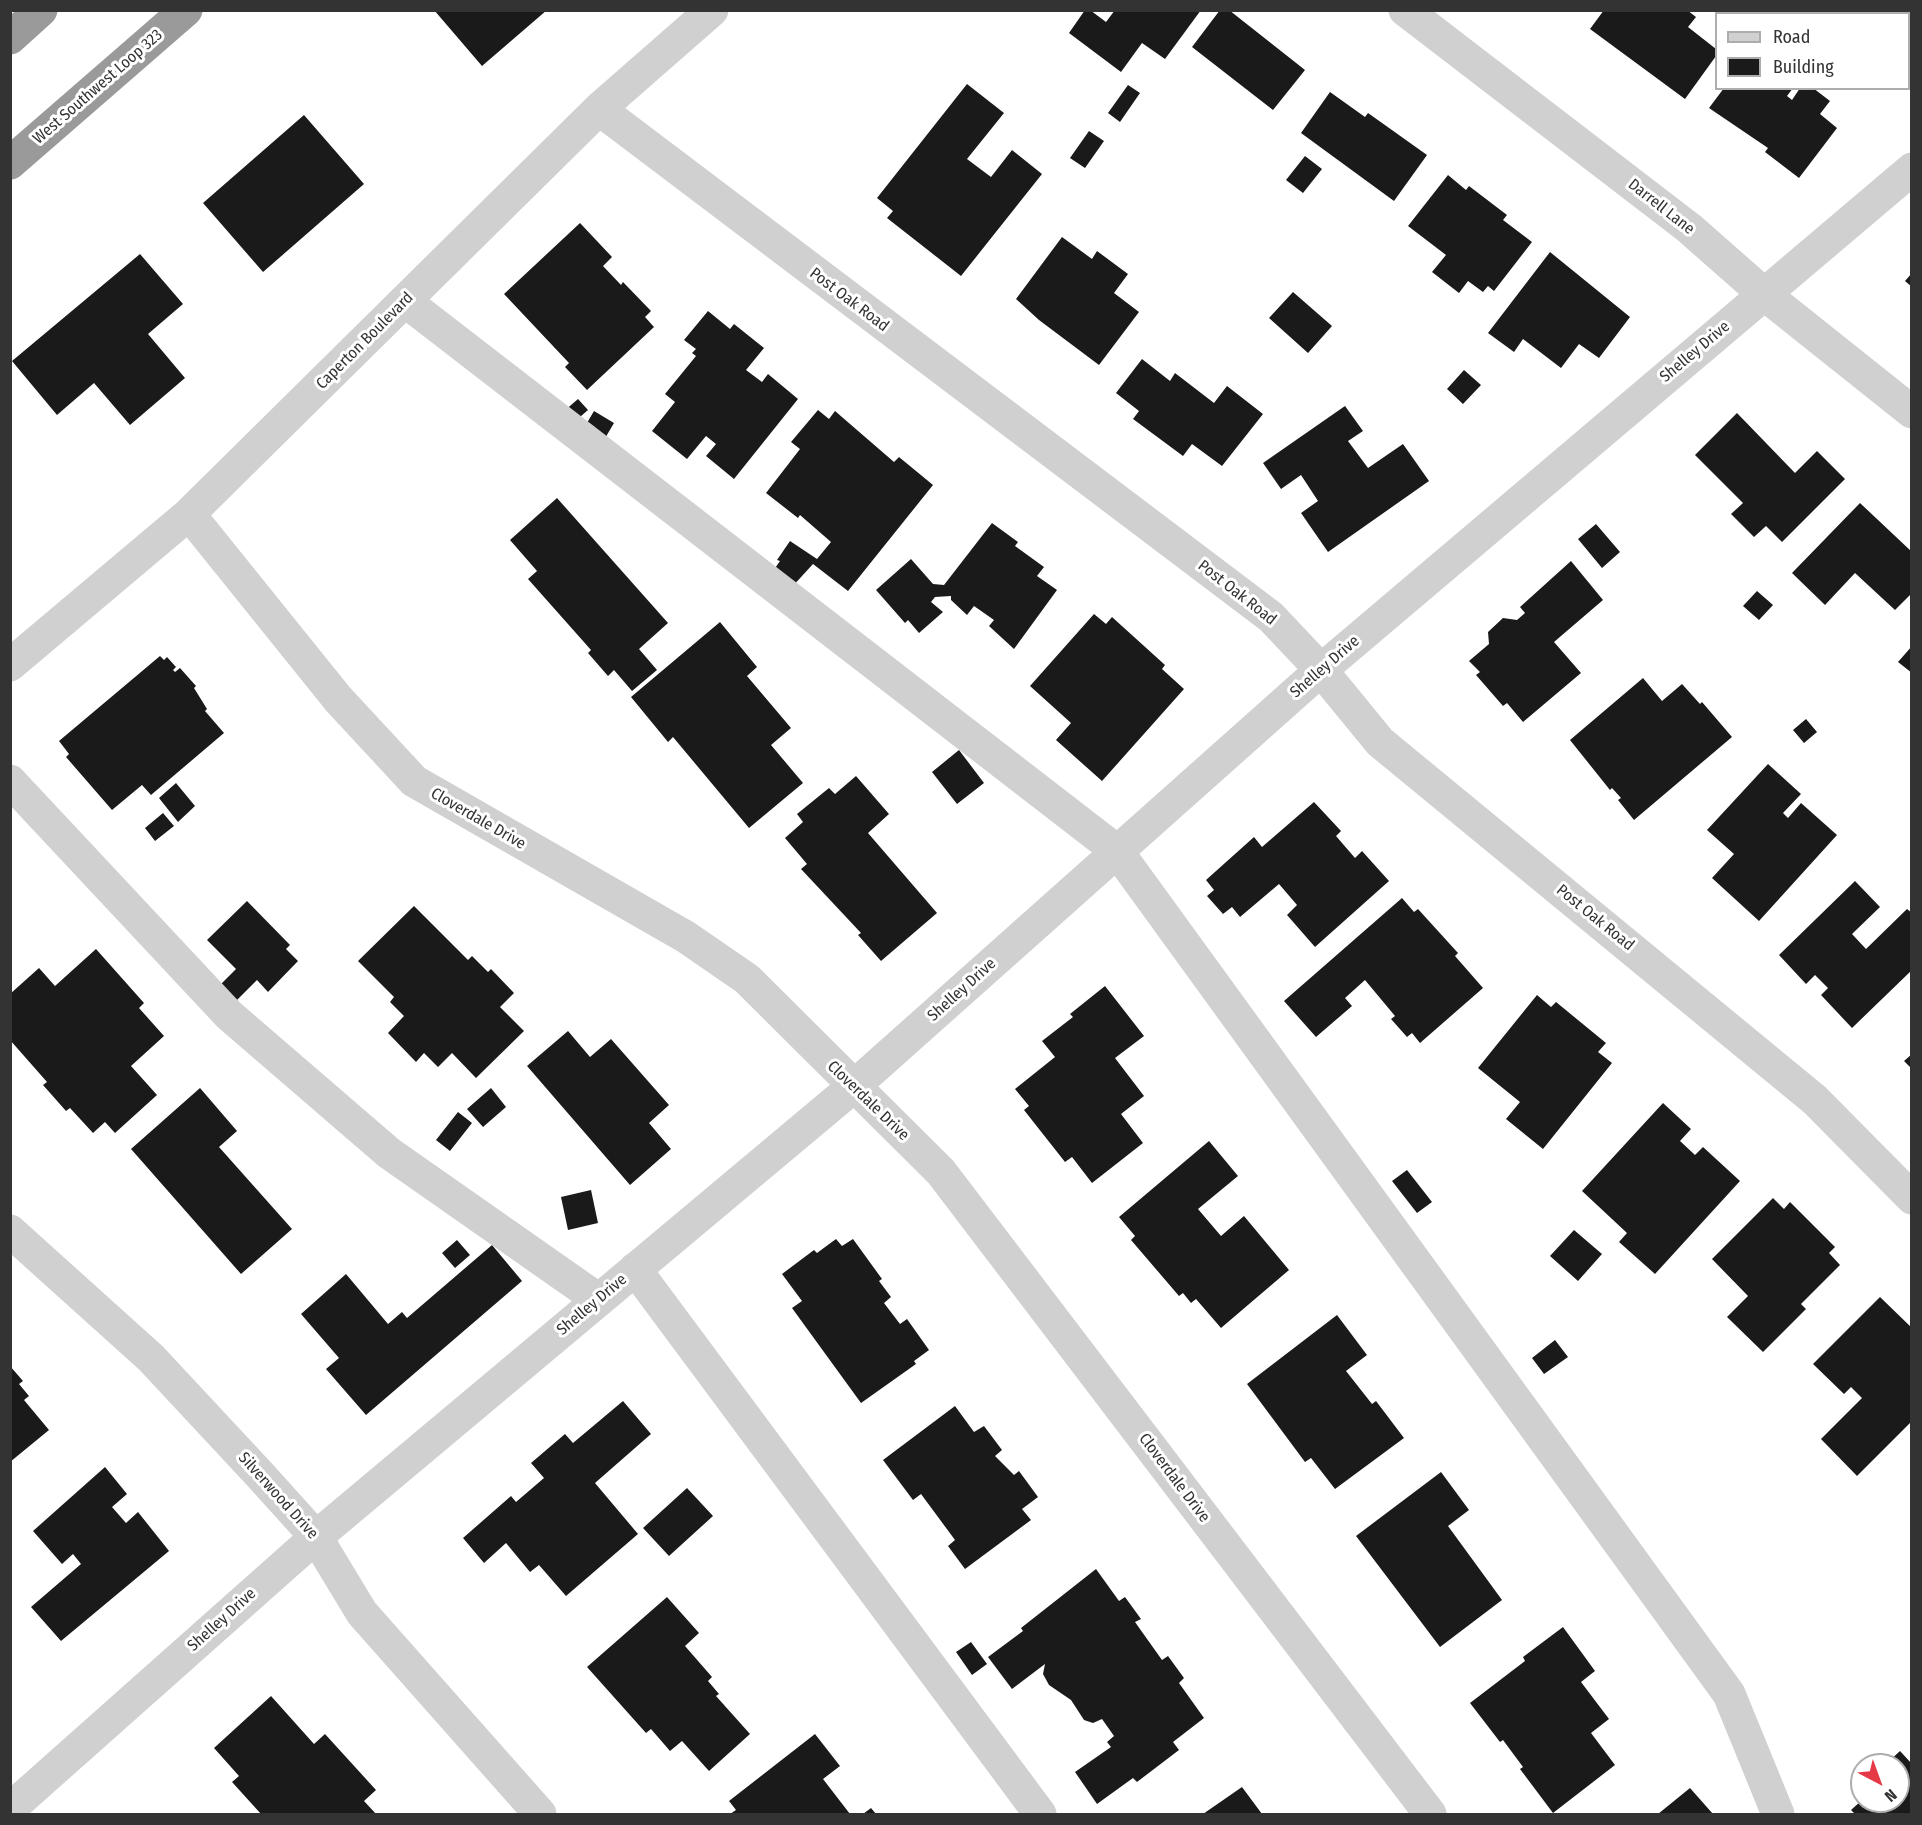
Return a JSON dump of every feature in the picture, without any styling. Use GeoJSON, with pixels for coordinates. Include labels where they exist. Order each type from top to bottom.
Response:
{"type":"FeatureCollection","features":[{"type":"Feature","properties":{"kind":"highway"},"geometry":{"type":"LineString","coordinates":[[10,38],[41,10]]}},
{"type":"Feature","properties":{"kind":"highway","name":"West Southwest Loop 323"},"geometry":{"type":"LineString","coordinates":[[10,163],[186,10]]}},
{"type":"Feature","properties":{"kind":"street","name":"Caperton Boulevard"},"geometry":{"type":"LineString","coordinates":[[10,665],[189,514],[599,109],[712,10]]}},
{"type":"Feature","properties":{"kind":"street","name":"Darrell Lane"},"geometry":{"type":"LineString","coordinates":[[1405,10],[1689,228],[1764,294],[1911,412]]}},
{"type":"Feature","properties":{"kind":"street","name":"Post Oak Road"},"geometry":{"type":"LineString","coordinates":[[599,109],[1271,617],[1321,670],[1380,742],[1806,1093],[1911,1198]]}},
{"type":"Feature","properties":{"kind":"street","name":"Shelley Drive"},"geometry":{"type":"LineString","coordinates":[[10,1809],[316,1537],[853,1087],[1321,670],[1911,169]]}},
{"type":"Feature","properties":{"kind":"street"},"geometry":{"type":"LineString","coordinates":[[405,301],[1117,851],[1729,1694],[1778,1815]]}},
{"type":"Feature","properties":{"kind":"street","name":"Cloverdale Drive"},"geometry":{"type":"LineString","coordinates":[[189,514],[338,699],[414,782],[686,937],[747,979],[853,1087],[941,1172],[1430,1815]]}},
{"type":"Feature","properties":{"kind":"street"},"geometry":{"type":"LineString","coordinates":[[10,781],[229,1015],[388,1153],[599,1300]]}},
{"type":"Feature","properties":{"kind":"street","name":"Silverwood Drive"},"geometry":{"type":"LineString","coordinates":[[10,1231],[151,1358],[316,1537],[362,1613],[540,1815]]}},
{"type":"Feature","properties":{"kind":"street"},"geometry":{"type":"LineString","coordinates":[[635,1269],[1040,1815]]}},
{"type":"Feature","properties":{"kind":"building"},"geometry":{"type":"Polygon","coordinates":[[[434,10],[547,10],[482,66],[434,10]]]}},
{"type":"Feature","properties":{"kind":"building"},"geometry":{"type":"Polygon","coordinates":[[[1085,10],[1090,10],[1106,22],[1115,10],[1201,10],[1165,59],[1142,43],[1121,72],[1069,33],[1085,10]]]}},
{"type":"Feature","properties":{"kind":"building"},"geometry":{"type":"Polygon","coordinates":[[[1220,10],[1229,10],[1305,70],[1273,110],[1192,47],[1220,10]]]}},
{"type":"Feature","properties":{"kind":"building"},"geometry":{"type":"Polygon","coordinates":[[[1604,10],[1687,10],[1696,17],[1688,27],[1715,48],[1715,57],[1685,99],[1590,29],[1604,10]]]}},
{"type":"Feature","properties":{"kind":"building"},"geometry":{"type":"Polygon","coordinates":[[[1776,10],[1806,10],[1805,12],[1778,12],[1776,10]]]}},
{"type":"Feature","properties":{"kind":"building"},"geometry":{"type":"Polygon","coordinates":[[[967,84],[1004,113],[967,159],[991,177],[1012,150],[1042,174],[961,276],[887,218],[893,211],[877,198],[967,84]]]}},
{"type":"Feature","properties":{"kind":"building"},"geometry":{"type":"Polygon","coordinates":[[[1128,85],[1140,93],[1120,122],[1108,113],[1128,85]]]}},
{"type":"Feature","properties":{"kind":"building"},"geometry":{"type":"Polygon","coordinates":[[[1722,90],[1792,90],[1787,96],[1792,100],[1799,90],[1816,90],[1830,101],[1820,114],[1837,128],[1799,178],[1765,152],[1768,148],[1709,108],[1722,90]]]}},
{"type":"Feature","properties":{"kind":"building"},"geometry":{"type":"Polygon","coordinates":[[[1330,92],[1365,117],[1368,113],[1427,155],[1394,201],[1301,133],[1330,92]]]}},
{"type":"Feature","properties":{"kind":"building"},"geometry":{"type":"Polygon","coordinates":[[[304,115],[364,184],[263,272],[203,203],[304,115]]]}},
{"type":"Feature","properties":{"kind":"building"},"geometry":{"type":"Polygon","coordinates":[[[1089,131],[1104,141],[1085,168],[1070,158],[1089,131]]]}},
{"type":"Feature","properties":{"kind":"building"},"geometry":{"type":"Polygon","coordinates":[[[1305,156],[1322,169],[1303,193],[1286,180],[1305,156]]]}},
{"type":"Feature","properties":{"kind":"building"},"geometry":{"type":"Polygon","coordinates":[[[1448,175],[1466,190],[1469,186],[1507,215],[1503,220],[1532,242],[1494,291],[1488,286],[1483,292],[1468,281],[1459,293],[1432,272],[1446,255],[1408,226],[1448,175]]]}},
{"type":"Feature","properties":{"kind":"building"},"geometry":{"type":"Polygon","coordinates":[[[580,223],[612,257],[603,266],[621,285],[623,282],[651,311],[645,317],[654,327],[587,390],[565,367],[569,363],[504,294],[580,223]]]}},
{"type":"Feature","properties":{"kind":"building"},"geometry":{"type":"Polygon","coordinates":[[[1062,237],[1092,259],[1097,251],[1128,274],[1114,293],[1139,312],[1099,365],[1039,320],[1016,299],[1062,237]]]}},
{"type":"Feature","properties":{"kind":"building"},"geometry":{"type":"Polygon","coordinates":[[[1550,252],[1630,317],[1599,358],[1579,344],[1561,368],[1523,339],[1514,352],[1488,333],[1550,252]]]}},
{"type":"Feature","properties":{"kind":"building"},"geometry":{"type":"Polygon","coordinates":[[[140,254],[183,304],[148,334],[185,378],[130,425],[94,383],[57,415],[12,361],[140,254]]]}},
{"type":"Feature","properties":{"kind":"building"},"geometry":{"type":"Polygon","coordinates":[[[1912,273],[1912,287],[1905,281],[1912,273]]]}},
{"type":"Feature","properties":{"kind":"building"},"geometry":{"type":"Polygon","coordinates":[[[1293,292],[1332,326],[1308,353],[1269,318],[1293,292]]]}},
{"type":"Feature","properties":{"kind":"building"},"geometry":{"type":"Polygon","coordinates":[[[708,311],[730,329],[734,324],[764,348],[746,370],[762,382],[768,374],[798,399],[734,479],[706,456],[716,444],[706,436],[687,459],[652,431],[675,402],[665,394],[696,356],[692,353],[696,349],[684,340],[708,311]]]}},
{"type":"Feature","properties":{"kind":"building"},"geometry":{"type":"Polygon","coordinates":[[[1142,359],[1170,381],[1175,373],[1214,403],[1227,386],[1263,414],[1222,466],[1192,444],[1183,456],[1133,419],[1139,411],[1116,393],[1142,359]]]}},
{"type":"Feature","properties":{"kind":"building"},"geometry":{"type":"Polygon","coordinates":[[[1464,370],[1481,385],[1463,404],[1447,389],[1464,370]]]}},
{"type":"Feature","properties":{"kind":"building"},"geometry":{"type":"Polygon","coordinates":[[[578,399],[588,410],[573,423],[563,412],[578,399]]]}},
{"type":"Feature","properties":{"kind":"building"},"geometry":{"type":"Polygon","coordinates":[[[1345,406],[1363,431],[1348,441],[1368,468],[1403,444],[1429,481],[1328,552],[1301,513],[1318,501],[1301,475],[1281,489],[1263,463],[1345,406]]]}},
{"type":"Feature","properties":{"kind":"building"},"geometry":{"type":"Polygon","coordinates":[[[818,410],[829,419],[835,411],[894,462],[899,457],[933,485],[848,591],[813,564],[791,588],[771,574],[790,541],[817,559],[831,542],[800,515],[798,518],[766,493],[800,449],[791,442],[818,410]]]}},
{"type":"Feature","properties":{"kind":"building"},"geometry":{"type":"Polygon","coordinates":[[[594,411],[614,423],[604,440],[584,428],[594,411]]]}},
{"type":"Feature","properties":{"kind":"building"},"geometry":{"type":"Polygon","coordinates":[[[1737,413],[1795,473],[1817,451],[1845,479],[1782,542],[1766,526],[1754,537],[1731,514],[1743,503],[1695,455],[1737,413]]]}},
{"type":"Feature","properties":{"kind":"building"},"geometry":{"type":"Polygon","coordinates":[[[557,498],[668,623],[639,649],[657,670],[632,691],[614,670],[608,676],[588,653],[591,650],[528,579],[537,571],[510,540],[557,498]]]}},
{"type":"Feature","properties":{"kind":"building"},"geometry":{"type":"Polygon","coordinates":[[[1860,503],[1912,552],[1912,593],[1895,610],[1855,573],[1825,605],[1792,573],[1860,503]]]}},
{"type":"Feature","properties":{"kind":"building"},"geometry":{"type":"Polygon","coordinates":[[[992,523],[1018,542],[1015,546],[1044,567],[1037,576],[1057,590],[1014,649],[989,626],[994,620],[974,606],[967,615],[951,600],[951,596],[935,597],[931,602],[943,612],[919,633],[908,620],[905,623],[876,590],[911,559],[933,584],[944,585],[992,523]]]}},
{"type":"Feature","properties":{"kind":"building"},"geometry":{"type":"Polygon","coordinates":[[[1596,524],[1620,552],[1602,568],[1578,539],[1596,524]]]}},
{"type":"Feature","properties":{"kind":"building"},"geometry":{"type":"Polygon","coordinates":[[[1571,561],[1603,600],[1554,642],[1581,673],[1523,722],[1507,703],[1503,706],[1476,675],[1480,672],[1469,661],[1489,644],[1488,632],[1503,618],[1517,620],[1525,613],[1520,607],[1571,561]]]}},
{"type":"Feature","properties":{"kind":"building"},"geometry":{"type":"Polygon","coordinates":[[[1757,591],[1773,605],[1759,620],[1743,606],[1757,591]]]}},
{"type":"Feature","properties":{"kind":"building"},"geometry":{"type":"Polygon","coordinates":[[[1094,614],[1106,624],[1112,617],[1165,665],[1162,669],[1184,689],[1102,781],[1056,740],[1071,723],[1030,686],[1094,614]]]}},
{"type":"Feature","properties":{"kind":"building"},"geometry":{"type":"Polygon","coordinates":[[[720,622],[757,667],[747,676],[791,728],[771,745],[803,783],[749,828],[673,737],[668,742],[631,697],[720,622]]]}},
{"type":"Feature","properties":{"kind":"building"},"geometry":{"type":"Polygon","coordinates":[[[1912,646],[1912,673],[1898,662],[1912,646]]]}},
{"type":"Feature","properties":{"kind":"building"},"geometry":{"type":"Polygon","coordinates":[[[160,656],[164,660],[167,657],[176,667],[173,670],[175,672],[180,668],[196,686],[194,688],[207,709],[205,711],[224,733],[151,795],[142,785],[112,810],[66,757],[69,754],[59,741],[160,656]]]}},
{"type":"Feature","properties":{"kind":"building"},"geometry":{"type":"Polygon","coordinates":[[[1643,678],[1662,701],[1682,684],[1700,704],[1702,702],[1732,737],[1634,820],[1618,800],[1621,798],[1612,788],[1610,790],[1570,740],[1643,678]]]}},
{"type":"Feature","properties":{"kind":"building"},"geometry":{"type":"Polygon","coordinates":[[[1806,719],[1817,732],[1804,743],[1793,730],[1806,719]]]}},
{"type":"Feature","properties":{"kind":"building"},"geometry":{"type":"Polygon","coordinates":[[[959,750],[984,783],[957,804],[932,772],[959,750]]]}},
{"type":"Feature","properties":{"kind":"building"},"geometry":{"type":"Polygon","coordinates":[[[1768,764],[1801,794],[1783,813],[1788,818],[1801,803],[1837,835],[1759,921],[1712,878],[1734,854],[1707,830],[1768,764]]]}},
{"type":"Feature","properties":{"kind":"building"},"geometry":{"type":"Polygon","coordinates":[[[856,776],[889,814],[868,833],[937,913],[881,961],[858,935],[861,933],[801,869],[807,864],[785,838],[803,822],[797,814],[829,788],[835,794],[856,776]]]}},
{"type":"Feature","properties":{"kind":"building"},"geometry":{"type":"Polygon","coordinates":[[[176,783],[195,806],[178,822],[159,798],[176,783]]]}},
{"type":"Feature","properties":{"kind":"building"},"geometry":{"type":"Polygon","coordinates":[[[1314,802],[1341,831],[1336,836],[1355,858],[1362,851],[1389,881],[1315,947],[1287,915],[1297,905],[1279,884],[1240,917],[1232,907],[1223,914],[1207,896],[1214,890],[1206,880],[1254,837],[1262,847],[1314,802]]]}},
{"type":"Feature","properties":{"kind":"building"},"geometry":{"type":"Polygon","coordinates":[[[163,813],[174,826],[155,841],[145,828],[163,813]]]}},
{"type":"Feature","properties":{"kind":"building"},"geometry":{"type":"Polygon","coordinates":[[[1855,881],[1880,907],[1852,934],[1866,949],[1907,909],[1912,913],[1912,970],[1852,1028],[1821,995],[1828,988],[1815,975],[1806,984],[1779,955],[1855,881]]]}},
{"type":"Feature","properties":{"kind":"building"},"geometry":{"type":"Polygon","coordinates":[[[1402,898],[1414,912],[1418,909],[1458,953],[1455,956],[1483,988],[1420,1043],[1412,1033],[1407,1037],[1391,1019],[1395,1016],[1365,980],[1345,998],[1352,1006],[1316,1037],[1284,1001],[1402,898]]]}},
{"type":"Feature","properties":{"kind":"building"},"geometry":{"type":"Polygon","coordinates":[[[247,901],[290,945],[286,949],[298,961],[268,992],[257,980],[237,1000],[221,984],[236,969],[207,940],[247,901]]]}},
{"type":"Feature","properties":{"kind":"building"},"geometry":{"type":"Polygon","coordinates":[[[414,906],[468,960],[472,956],[488,972],[491,969],[514,993],[500,1007],[524,1031],[476,1078],[452,1053],[438,1067],[424,1053],[416,1062],[388,1033],[404,1016],[390,1002],[394,997],[358,961],[414,906]]]}},
{"type":"Feature","properties":{"kind":"building"},"geometry":{"type":"Polygon","coordinates":[[[96,949],[144,1003],[139,1008],[164,1036],[131,1066],[157,1095],[115,1133],[105,1122],[93,1133],[70,1108],[66,1111],[43,1085],[47,1082],[10,1040],[10,994],[39,968],[55,986],[96,949]]]}},
{"type":"Feature","properties":{"kind":"building"},"geometry":{"type":"Polygon","coordinates":[[[1105,986],[1144,1036],[1115,1058],[1144,1096],[1121,1114],[1143,1143],[1092,1183],[1072,1157],[1065,1162],[1024,1110],[1029,1106],[1015,1089],[1055,1057],[1042,1041],[1073,1017],[1070,1014],[1105,986]]]}},
{"type":"Feature","properties":{"kind":"building"},"geometry":{"type":"Polygon","coordinates":[[[1537,995],[1551,1007],[1556,1002],[1606,1043],[1598,1052],[1612,1063],[1543,1149],[1506,1119],[1520,1102],[1478,1068],[1537,995]]]}},
{"type":"Feature","properties":{"kind":"building"},"geometry":{"type":"Polygon","coordinates":[[[568,1031],[590,1057],[611,1039],[669,1105],[649,1123],[671,1149],[630,1185],[527,1066],[568,1031]]]}},
{"type":"Feature","properties":{"kind":"building"},"geometry":{"type":"Polygon","coordinates":[[[1912,1054],[1912,1069],[1904,1061],[1912,1054]]]}},
{"type":"Feature","properties":{"kind":"building"},"geometry":{"type":"Polygon","coordinates":[[[200,1088],[237,1131],[219,1147],[292,1229],[241,1274],[131,1149],[200,1088]]]}},
{"type":"Feature","properties":{"kind":"building"},"geometry":{"type":"Polygon","coordinates":[[[491,1088],[506,1107],[483,1127],[467,1109],[491,1088]]]}},
{"type":"Feature","properties":{"kind":"building"},"geometry":{"type":"Polygon","coordinates":[[[1663,1103],[1691,1129],[1680,1141],[1695,1155],[1703,1147],[1740,1181],[1655,1274],[1619,1242],[1627,1233],[1582,1191],[1663,1103]]]}},
{"type":"Feature","properties":{"kind":"building"},"geometry":{"type":"Polygon","coordinates":[[[458,1112],[472,1123],[450,1151],[436,1140],[458,1112]]]}},
{"type":"Feature","properties":{"kind":"building"},"geometry":{"type":"Polygon","coordinates":[[[1209,1141],[1238,1176],[1198,1209],[1221,1236],[1244,1216],[1289,1270],[1221,1328],[1196,1299],[1191,1303],[1183,1293],[1179,1296],[1131,1240],[1135,1236],[1119,1217],[1209,1141]]]}},
{"type":"Feature","properties":{"kind":"building"},"geometry":{"type":"Polygon","coordinates":[[[1407,1170],[1432,1202],[1417,1213],[1392,1181],[1407,1170]]]}},
{"type":"Feature","properties":{"kind":"building"},"geometry":{"type":"Polygon","coordinates":[[[591,1190],[598,1223],[568,1230],[561,1197],[591,1190]]]}},
{"type":"Feature","properties":{"kind":"building"},"geometry":{"type":"Polygon","coordinates":[[[1773,1198],[1784,1209],[1790,1202],[1835,1247],[1829,1253],[1840,1265],[1801,1304],[1806,1309],[1763,1352],[1727,1317],[1748,1296],[1712,1259],[1773,1198]]]}},
{"type":"Feature","properties":{"kind":"building"},"geometry":{"type":"Polygon","coordinates":[[[1574,1230],[1602,1254],[1578,1281],[1550,1256],[1574,1230]]]}},
{"type":"Feature","properties":{"kind":"building"},"geometry":{"type":"Polygon","coordinates":[[[836,1239],[842,1246],[853,1239],[882,1279],[879,1281],[891,1297],[884,1303],[900,1324],[907,1319],[929,1350],[914,1361],[916,1364],[861,1403],[792,1308],[802,1301],[782,1274],[814,1250],[817,1253],[836,1239]]]}},
{"type":"Feature","properties":{"kind":"building"},"geometry":{"type":"Polygon","coordinates":[[[457,1240],[470,1255],[455,1268],[442,1253],[457,1240]]]}},
{"type":"Feature","properties":{"kind":"building"},"geometry":{"type":"Polygon","coordinates":[[[492,1245],[522,1281],[366,1415],[326,1369],[339,1358],[301,1314],[346,1274],[388,1324],[402,1312],[407,1318],[492,1245]]]}},
{"type":"Feature","properties":{"kind":"building"},"geometry":{"type":"Polygon","coordinates":[[[1880,1297],[1912,1328],[1912,1421],[1857,1476],[1821,1439],[1862,1398],[1851,1387],[1844,1394],[1813,1364],[1880,1297]]]}},
{"type":"Feature","properties":{"kind":"building"},"geometry":{"type":"Polygon","coordinates":[[[1337,1315],[1367,1355],[1346,1371],[1372,1404],[1376,1401],[1404,1438],[1335,1489],[1311,1458],[1305,1462],[1247,1384],[1337,1315]]]}},
{"type":"Feature","properties":{"kind":"building"},"geometry":{"type":"Polygon","coordinates":[[[1555,1340],[1568,1357],[1544,1374],[1532,1358],[1555,1340]]]}},
{"type":"Feature","properties":{"kind":"building"},"geometry":{"type":"Polygon","coordinates":[[[10,1366],[23,1381],[19,1384],[29,1396],[24,1400],[49,1430],[10,1462],[10,1366]]]}},
{"type":"Feature","properties":{"kind":"building"},"geometry":{"type":"Polygon","coordinates":[[[623,1401],[651,1434],[595,1483],[638,1534],[566,1596],[539,1565],[530,1572],[506,1543],[484,1563],[463,1538],[511,1496],[516,1502],[544,1478],[531,1463],[565,1434],[573,1443],[623,1401]]]}},
{"type":"Feature","properties":{"kind":"building"},"geometry":{"type":"Polygon","coordinates":[[[955,1406],[974,1432],[984,1426],[1002,1450],[995,1456],[1014,1475],[1019,1471],[1038,1497],[1022,1509],[1031,1520],[965,1569],[948,1546],[955,1540],[921,1494],[913,1500],[883,1460],[955,1406]]]}},
{"type":"Feature","properties":{"kind":"building"},"geometry":{"type":"Polygon","coordinates":[[[105,1467],[127,1494],[112,1507],[126,1523],[138,1512],[169,1551],[61,1641],[31,1607],[81,1564],[73,1554],[62,1564],[33,1531],[105,1467]]]}},
{"type":"Feature","properties":{"kind":"building"},"geometry":{"type":"Polygon","coordinates":[[[1441,1472],[1469,1510],[1448,1526],[1502,1600],[1440,1647],[1356,1536],[1441,1472]]]}},
{"type":"Feature","properties":{"kind":"building"},"geometry":{"type":"Polygon","coordinates":[[[687,1488],[713,1516],[669,1556],[643,1528],[687,1488]]]}},
{"type":"Feature","properties":{"kind":"building"},"geometry":{"type":"Polygon","coordinates":[[[1096,1569],[1119,1601],[1125,1597],[1141,1619],[1135,1622],[1162,1660],[1168,1656],[1184,1678],[1179,1683],[1204,1718],[1173,1742],[1179,1750],[1137,1782],[1133,1778],[1097,1804],[1075,1772],[1111,1747],[1107,1742],[1114,1736],[1102,1719],[1093,1723],[1084,1720],[1071,1700],[1049,1685],[1043,1674],[1045,1664],[1012,1689],[988,1657],[1023,1631],[1021,1628],[1096,1569]]]}},
{"type":"Feature","properties":{"kind":"building"},"geometry":{"type":"Polygon","coordinates":[[[667,1597],[699,1633],[685,1646],[712,1677],[708,1681],[719,1694],[716,1696],[750,1734],[709,1771],[682,1741],[670,1751],[651,1729],[646,1733],[587,1667],[667,1597]]]}},
{"type":"Feature","properties":{"kind":"building"},"geometry":{"type":"Polygon","coordinates":[[[1563,1627],[1595,1671],[1581,1682],[1609,1719],[1591,1733],[1615,1765],[1553,1813],[1520,1769],[1523,1767],[1503,1740],[1500,1742],[1470,1703],[1525,1661],[1523,1657],[1563,1627]]]}},
{"type":"Feature","properties":{"kind":"building"},"geometry":{"type":"Polygon","coordinates":[[[971,1642],[987,1664],[972,1675],[956,1652],[971,1642]]]}},
{"type":"Feature","properties":{"kind":"building"},"geometry":{"type":"Polygon","coordinates":[[[271,1696],[314,1744],[325,1734],[376,1790],[364,1801],[376,1814],[261,1814],[232,1782],[239,1776],[214,1748],[271,1696]]]}},
{"type":"Feature","properties":{"kind":"building"},"geometry":{"type":"Polygon","coordinates":[[[815,1734],[840,1766],[823,1779],[850,1814],[730,1814],[736,1810],[729,1801],[815,1734]]]}},
{"type":"Feature","properties":{"kind":"building"},"geometry":{"type":"Polygon","coordinates":[[[1910,1762],[1912,1764],[1912,1814],[1855,1814],[1910,1813],[1910,1762]]]}},
{"type":"Feature","properties":{"kind":"building"},"geometry":{"type":"Polygon","coordinates":[[[1242,1787],[1262,1814],[1203,1814],[1242,1787]]]}},
{"type":"Feature","properties":{"kind":"building"},"geometry":{"type":"Polygon","coordinates":[[[1690,1788],[1713,1814],[1658,1814],[1690,1788]]]}},
{"type":"Feature","properties":{"kind":"building"},"geometry":{"type":"Polygon","coordinates":[[[871,1808],[876,1814],[863,1814],[871,1808]]]}}]}
